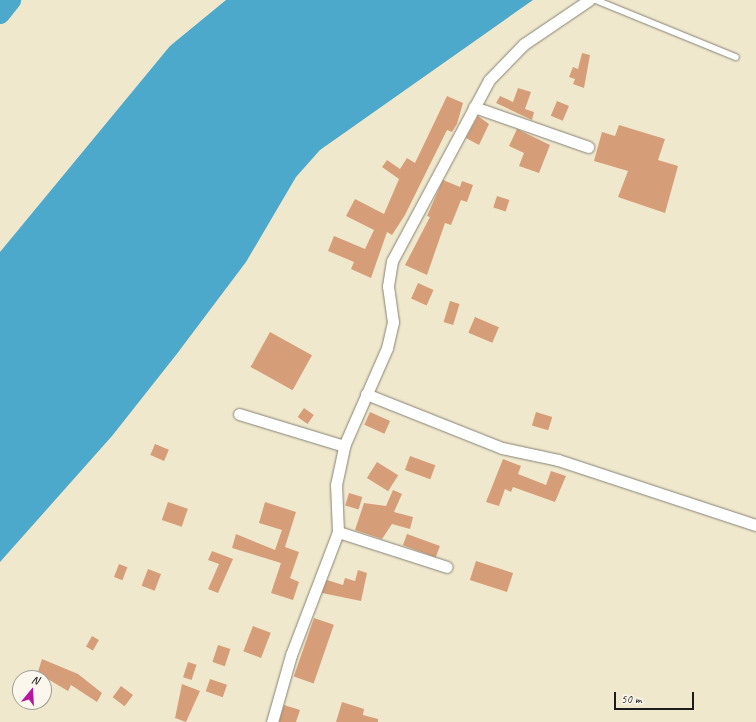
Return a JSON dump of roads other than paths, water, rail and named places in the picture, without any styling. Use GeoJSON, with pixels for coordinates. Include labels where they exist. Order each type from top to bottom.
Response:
{"type":"FeatureCollection","features":[{"type":"Feature","properties":{"kind":"street"},"geometry":{"type":"LineString","coordinates":[[272,722],[291,655],[338,532],[336,485],[344,446],[387,348],[393,322],[388,286],[392,261],[474,107],[502,63],[543,30],[590,0]]}},
{"type":"Feature","properties":{"kind":"street"},"geometry":{"type":"LineString","coordinates":[[474,107],[588,147]]}},
{"type":"Feature","properties":{"kind":"street"},"geometry":{"type":"LineString","coordinates":[[366,394],[502,448],[558,460],[756,525]]}},
{"type":"Feature","properties":{"kind":"street"},"geometry":{"type":"LineString","coordinates":[[240,414],[344,446]]}},
{"type":"Feature","properties":{"kind":"street"},"geometry":{"type":"LineString","coordinates":[[338,532],[447,567]]}},
{"type":"Feature","properties":{"kind":"lane"},"geometry":{"type":"LineString","coordinates":[[596,0],[736,57]]}},
{"type":"Feature","properties":{"kind":"water"},"geometry":{"type":"Polygon","coordinates":[[[226,0],[533,0],[320,150],[296,177],[246,262],[176,355],[112,436],[0,562],[0,252],[170,46],[226,0]]]}},
{"type":"Feature","properties":{"kind":"waterway"},"geometry":{"type":"LineString","coordinates":[[0,14],[11,0]]}}]}
